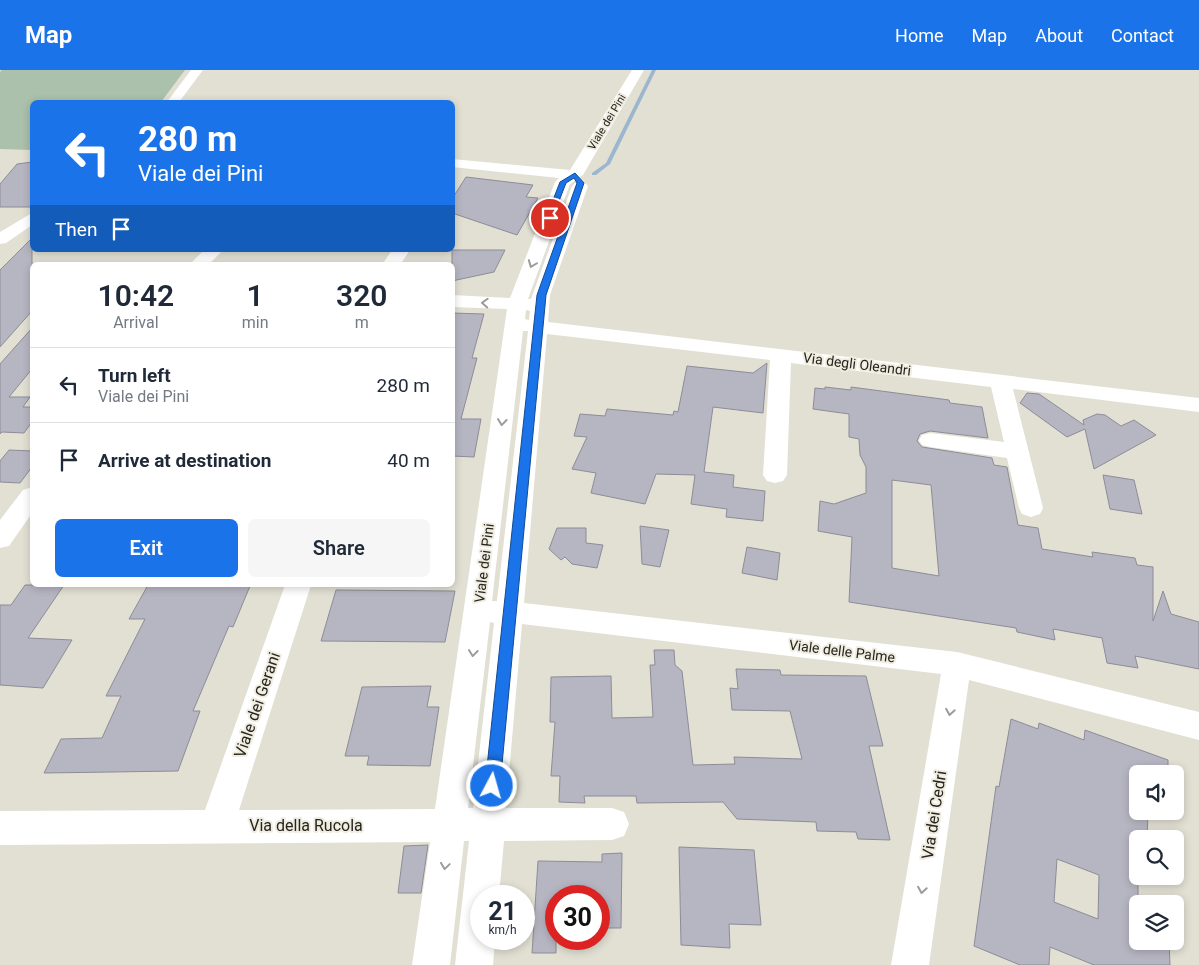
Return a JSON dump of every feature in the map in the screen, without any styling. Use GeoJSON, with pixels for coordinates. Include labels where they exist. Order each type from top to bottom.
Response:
{"type":"FeatureCollection","features":[{"type":"Feature","properties":{"kind":"street"},"geometry":{"type":"LineString","coordinates":[[174,100],[197,70]]}},
{"type":"Feature","properties":{"kind":"street","name":"Viale dei Pini"},"geometry":{"type":"LineString","coordinates":[[431,965],[478,612],[528,315],[541,295],[580,183],[575,175],[638,70]]}},
{"type":"Feature","properties":{"kind":"street"},"geometry":{"type":"LineString","coordinates":[[455,163],[575,175]]}},
{"type":"Feature","properties":{"kind":"street"},"geometry":{"type":"LineString","coordinates":[[0,239],[29,222]]}},
{"type":"Feature","properties":{"kind":"street"},"geometry":{"type":"LineString","coordinates":[[201,262],[212,252]]}},
{"type":"Feature","properties":{"kind":"street","name":"Via degli Oleandri"},"geometry":{"type":"LineString","coordinates":[[455,302],[780,355],[1199,405]]}},
{"type":"Feature","properties":{"kind":"street","name":"Viale dei Pini"},"geometry":{"type":"LineString","coordinates":[[474,965],[510,612],[528,315]]}},
{"type":"Feature","properties":{"kind":"street"},"geometry":{"type":"LineString","coordinates":[[775,476],[780,355]]}},
{"type":"Feature","properties":{"kind":"street"},"geometry":{"type":"LineString","coordinates":[[1000,381],[1031,508]]}},
{"type":"Feature","properties":{"kind":"street"},"geometry":{"type":"LineString","coordinates":[[930,440],[1017,452]]}},
{"type":"Feature","properties":{"kind":"street"},"geometry":{"type":"LineString","coordinates":[[0,539],[18,505]]}},
{"type":"Feature","properties":{"kind":"street","name":"Viale dei Gerani"},"geometry":{"type":"LineString","coordinates":[[217,825],[297,587]]}},
{"type":"Feature","properties":{"kind":"street","name":"Viale delle Palme"},"geometry":{"type":"LineString","coordinates":[[478,612],[510,612],[957,664],[1199,726]]}},
{"type":"Feature","properties":{"kind":"street","name":"Via dei Cedri"},"geometry":{"type":"LineString","coordinates":[[910,965],[957,664]]}},
{"type":"Feature","properties":{"kind":"street","name":"Via della Rucola"},"geometry":{"type":"LineString","coordinates":[[0,828],[217,825],[612,824]]}},
{"type":"Feature","properties":{"kind":"green space"},"geometry":{"type":"Polygon","coordinates":[[[2,70],[185,70],[162,100],[30,100],[30,150],[0,149],[0,72],[2,70]]]}},
{"type":"Feature","properties":{"kind":"building"},"geometry":{"type":"Polygon","coordinates":[[[30,162],[30,207],[0,207],[0,184],[17,164],[30,162]]]}},
{"type":"Feature","properties":{"kind":"building"},"geometry":{"type":"Polygon","coordinates":[[[466,177],[533,185],[526,197],[538,198],[517,235],[455,214],[455,194],[466,177]]]}},
{"type":"Feature","properties":{"kind":"building"},"geometry":{"type":"Polygon","coordinates":[[[30,240],[32,262],[30,262],[30,313],[0,347],[0,270],[30,240]]]}},
{"type":"Feature","properties":{"kind":"building"},"geometry":{"type":"Polygon","coordinates":[[[455,250],[505,250],[494,272],[455,280],[455,262],[452,262],[452,252],[455,252],[455,250]]]}},
{"type":"Feature","properties":{"kind":"building"},"geometry":{"type":"Polygon","coordinates":[[[455,313],[484,314],[472,358],[477,358],[461,419],[481,419],[474,457],[455,456],[455,313]]]}},
{"type":"Feature","properties":{"kind":"building"},"geometry":{"type":"Polygon","coordinates":[[[30,330],[30,371],[9,397],[30,397],[23,407],[30,407],[30,425],[24,433],[2,432],[0,434],[0,364],[30,330]]]}},
{"type":"Feature","properties":{"kind":"building"},"geometry":{"type":"Polygon","coordinates":[[[767,363],[763,413],[713,407],[704,472],[734,475],[733,487],[765,491],[763,521],[726,517],[727,509],[691,504],[695,475],[656,474],[645,504],[591,493],[596,473],[572,469],[587,437],[574,436],[580,414],[605,416],[607,409],[673,415],[674,411],[678,412],[687,366],[753,373],[767,363]]]}},
{"type":"Feature","properties":{"kind":"building"},"geometry":{"type":"Polygon","coordinates":[[[825,387],[851,390],[851,387],[949,400],[950,403],[982,407],[988,438],[930,431],[920,434],[917,441],[922,447],[992,458],[994,465],[1007,467],[1018,525],[1038,528],[1042,549],[1093,557],[1092,552],[1135,558],[1137,565],[1153,567],[1153,621],[1163,591],[1171,614],[1199,622],[1199,669],[1135,656],[1138,668],[1107,663],[1102,638],[1053,629],[1055,640],[1017,632],[1016,628],[849,602],[852,537],[818,531],[820,501],[834,504],[866,493],[866,467],[860,455],[859,439],[849,437],[849,414],[813,409],[815,388],[825,389],[825,387]],[[892,480],[892,568],[939,576],[931,485],[892,480]]]}},
{"type":"Feature","properties":{"kind":"building"},"geometry":{"type":"Polygon","coordinates":[[[1027,393],[1039,394],[1084,425],[1083,420],[1097,414],[1105,415],[1121,426],[1134,420],[1156,435],[1094,469],[1085,429],[1067,437],[1020,403],[1027,393]]]}},
{"type":"Feature","properties":{"kind":"building"},"geometry":{"type":"Polygon","coordinates":[[[9,450],[30,451],[30,470],[20,483],[0,482],[0,461],[9,450]]]}},
{"type":"Feature","properties":{"kind":"building"},"geometry":{"type":"Polygon","coordinates":[[[1103,475],[1134,480],[1142,514],[1110,509],[1103,475]]]}},
{"type":"Feature","properties":{"kind":"building"},"geometry":{"type":"Polygon","coordinates":[[[640,526],[669,530],[660,567],[642,564],[640,526]]]}},
{"type":"Feature","properties":{"kind":"building"},"geometry":{"type":"Polygon","coordinates":[[[557,528],[586,528],[586,543],[603,545],[597,568],[572,564],[565,557],[561,560],[549,549],[557,528]]]}},
{"type":"Feature","properties":{"kind":"building"},"geometry":{"type":"Polygon","coordinates":[[[747,547],[780,553],[777,580],[742,573],[747,547]]]}},
{"type":"Feature","properties":{"kind":"building"},"geometry":{"type":"Polygon","coordinates":[[[25,585],[30,585],[30,587],[63,587],[28,638],[72,640],[43,688],[0,685],[0,605],[11,605],[25,585]]]}},
{"type":"Feature","properties":{"kind":"building"},"geometry":{"type":"Polygon","coordinates":[[[147,587],[250,587],[233,627],[229,626],[193,711],[200,711],[178,771],[44,773],[61,739],[102,738],[121,696],[106,696],[145,619],[129,619],[147,587]]]}},
{"type":"Feature","properties":{"kind":"building"},"geometry":{"type":"Polygon","coordinates":[[[336,590],[455,591],[445,642],[321,641],[336,590]]]}},
{"type":"Feature","properties":{"kind":"building"},"geometry":{"type":"Polygon","coordinates":[[[654,650],[674,650],[675,665],[682,671],[693,765],[735,764],[734,757],[802,759],[790,711],[732,710],[730,688],[738,689],[736,669],[780,670],[781,675],[866,676],[883,746],[869,746],[890,840],[858,839],[856,832],[817,831],[816,822],[737,819],[723,802],[637,803],[636,796],[584,796],[585,803],[559,802],[560,776],[551,776],[555,722],[550,722],[551,677],[611,676],[612,718],[653,717],[650,665],[655,665],[654,650]]]}},
{"type":"Feature","properties":{"kind":"building"},"geometry":{"type":"Polygon","coordinates":[[[431,686],[427,707],[439,707],[430,766],[367,765],[369,756],[345,756],[362,687],[431,686]]]}},
{"type":"Feature","properties":{"kind":"building"},"geometry":{"type":"Polygon","coordinates":[[[1011,719],[1038,729],[1039,723],[1084,740],[1085,730],[1168,760],[1168,765],[1129,765],[1129,820],[1148,820],[1147,830],[1129,830],[1129,885],[1138,885],[1138,895],[1129,895],[1129,950],[1169,950],[1170,965],[1094,965],[1050,947],[1049,965],[1020,965],[974,946],[996,786],[999,787],[1011,719]],[[1057,859],[1054,902],[1098,919],[1099,875],[1057,859]]]}},
{"type":"Feature","properties":{"kind":"building"},"geometry":{"type":"Polygon","coordinates":[[[428,845],[421,893],[398,893],[404,846],[428,845]]]}},
{"type":"Feature","properties":{"kind":"building"},"geometry":{"type":"Polygon","coordinates":[[[679,847],[754,850],[761,925],[729,924],[730,948],[681,945],[679,847]]]}},
{"type":"Feature","properties":{"kind":"building"},"geometry":{"type":"Polygon","coordinates":[[[622,853],[621,928],[610,928],[610,885],[545,885],[545,950],[556,950],[556,953],[532,953],[532,950],[535,950],[538,861],[602,862],[602,854],[622,853]]]}},
{"type":"Feature","properties":{"kind":"waterway"},"geometry":{"type":"LineString","coordinates":[[594,174],[608,164],[654,70]]}},
{"type":"Feature","properties":{"kind":"route"},"geometry":{"type":"LineString","coordinates":[[492,786],[542,305],[541,295],[580,183],[575,175],[563,182],[550,218]]}}]}
